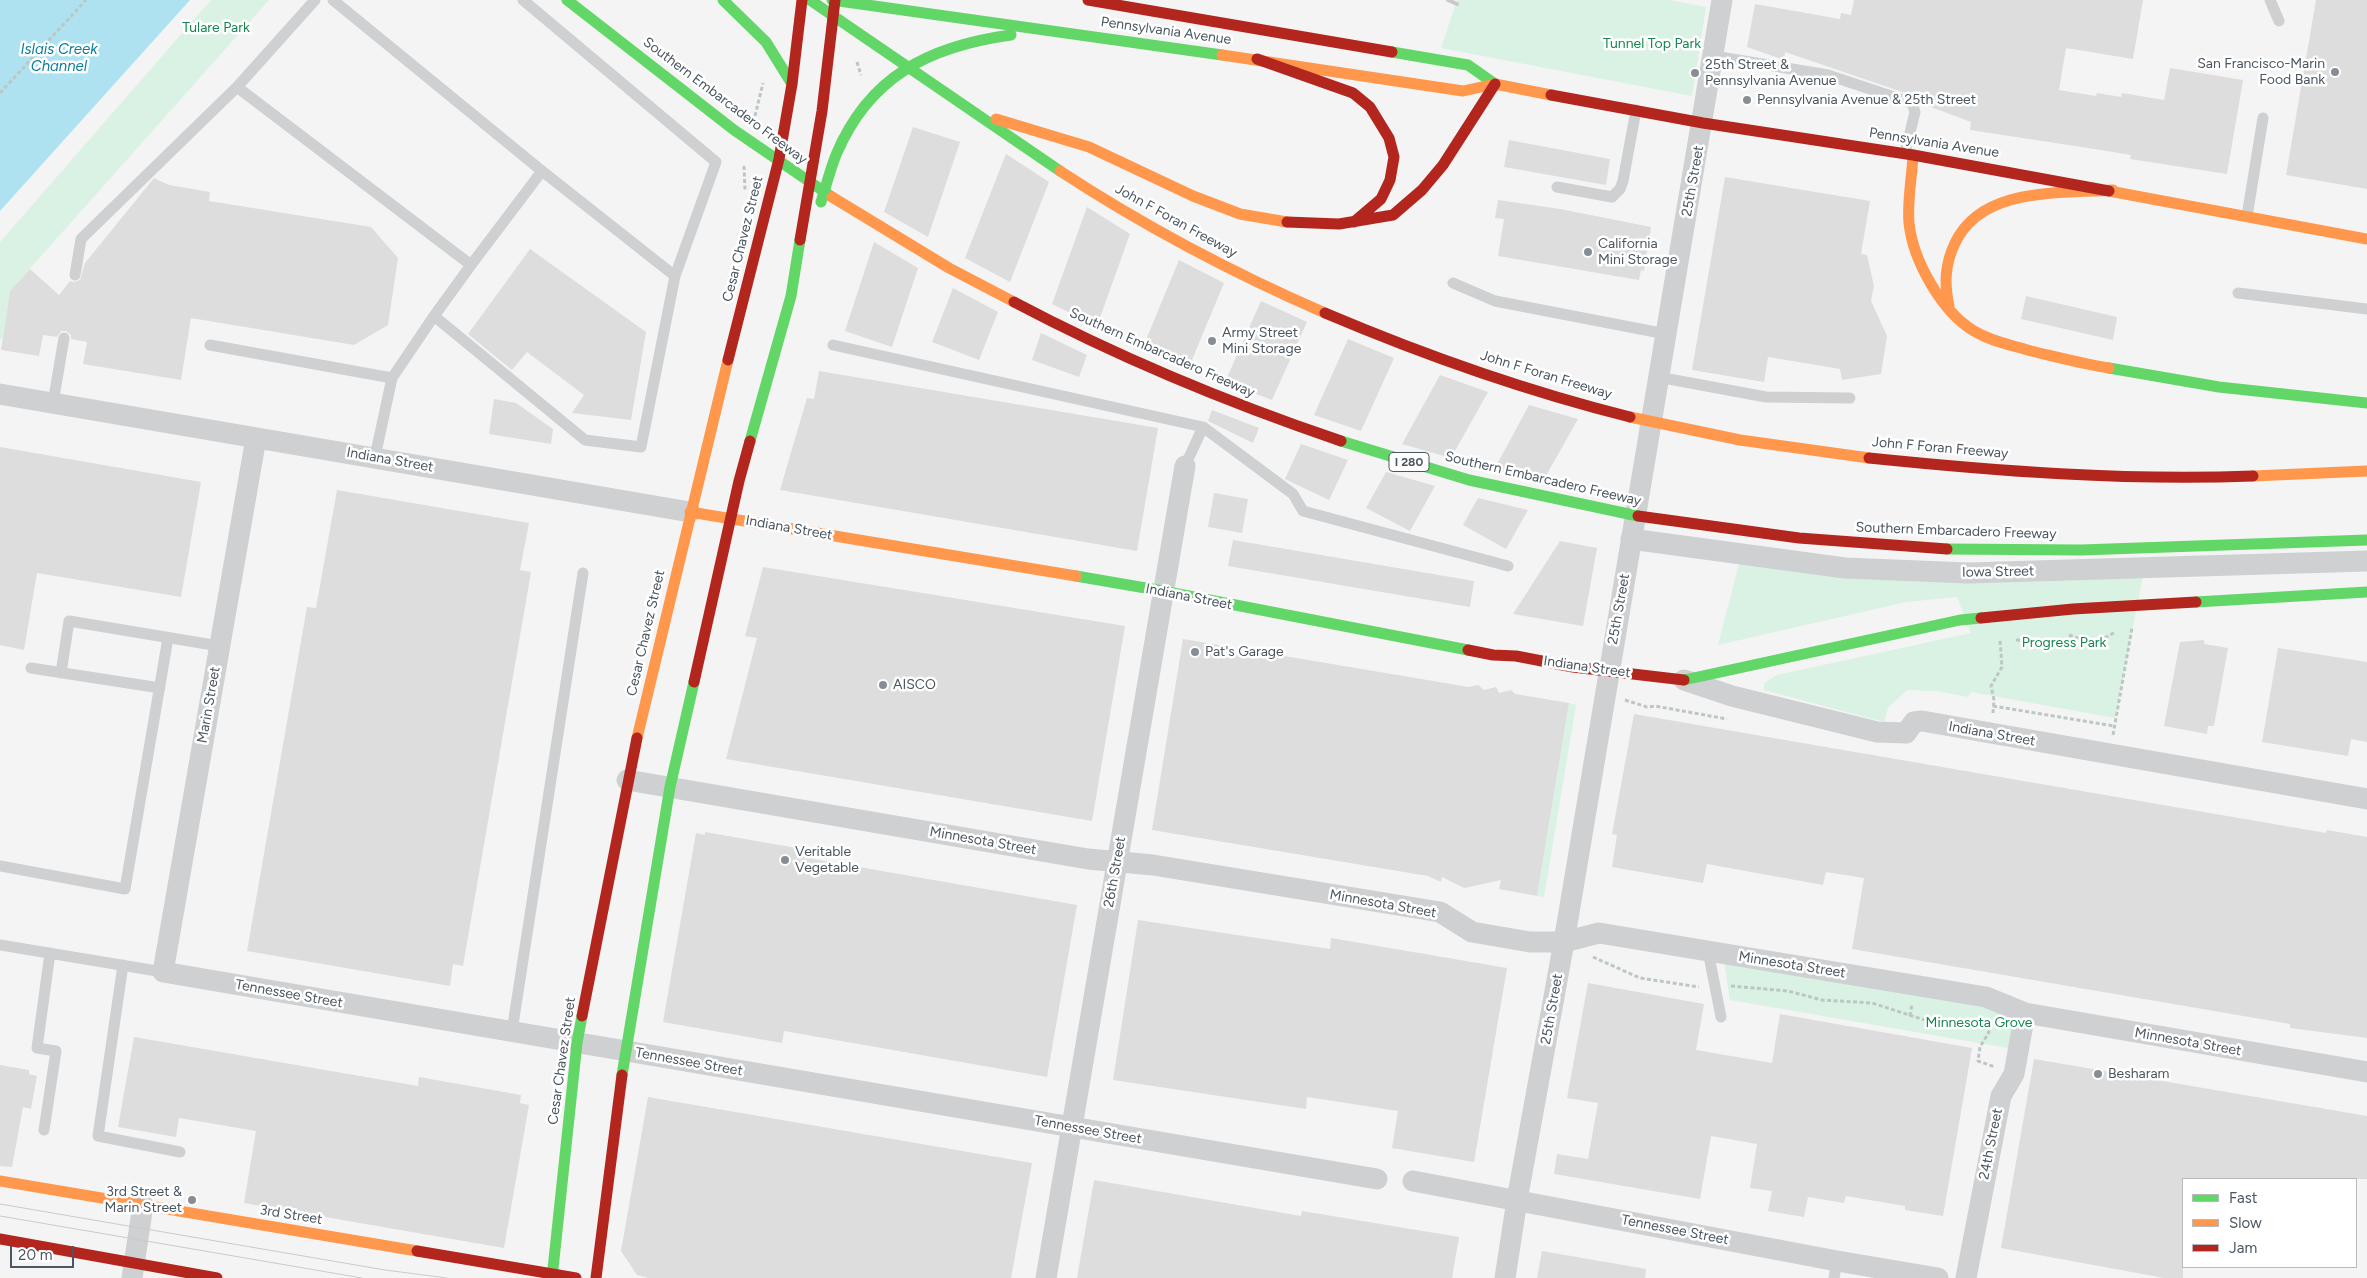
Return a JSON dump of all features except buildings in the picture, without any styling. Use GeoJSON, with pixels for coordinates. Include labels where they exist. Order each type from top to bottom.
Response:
{"type":"FeatureCollection","features":[{"type":"Feature","properties":{"kind":"main road","name":"Southern Embarcadero Freeway"},"geometry":{"type":"LineString","coordinates":[[567,0],[720,121],[792,171],[947,265],[1096,342],[1198,388],[1288,422],[1403,460],[1467,479],[1557,500],[1648,518],[1733,531],[1836,542],[1914,548],[2010,550],[2367,540]]}},
{"type":"Feature","properties":{"kind":"main road"},"geometry":{"type":"LineString","coordinates":[[723,0],[766,42],[792,84]]}},
{"type":"Feature","properties":{"kind":"main road","name":"Cesar Chavez Street"},"geometry":{"type":"LineString","coordinates":[[552,1276],[577,1042],[626,780],[690,512],[779,159],[792,84],[802,0]]}},
{"type":"Feature","properties":{"kind":"main road","name":"John F Foran Freeway"},"geometry":{"type":"LineString","coordinates":[[810,0],[968,110],[1085,188],[1164,235],[1331,315],[1419,350],[1581,404],[1738,439],[1840,454],[1939,464],[2145,476],[2234,477],[2367,471]]}},
{"type":"Feature","properties":{"kind":"main road","name":"Pennsylvania Avenue"},"geometry":{"type":"LineString","coordinates":[[1088,0],[1468,65],[1495,84]]}},
{"type":"Feature","properties":{"kind":"main road"},"geometry":{"type":"LineString","coordinates":[[791,296],[822,111],[834,1]]}},
{"type":"Feature","properties":{"kind":"main road","name":"Pennsylvania Avenue"},"geometry":{"type":"LineString","coordinates":[[834,1],[1258,59],[1464,91],[1495,84],[1703,123],[1909,154],[2113,190],[2367,239]]}},
{"type":"Feature","properties":{"kind":"main road"},"geometry":{"type":"LineString","coordinates":[[596,1278],[625,1051],[670,788],[731,518],[791,296],[838,148],[864,105],[897,73],[943,48],[982,37],[1056,31]]}},
{"type":"Feature","properties":{"kind":"main road"},"geometry":{"type":"LineString","coordinates":[[1258,59],[1354,93],[1370,107],[1389,138],[1394,157],[1390,180],[1381,199],[1354,222]]}},
{"type":"Feature","properties":{"kind":"main road"},"geometry":{"type":"LineString","coordinates":[[968,110],[1088,147],[1193,196],[1240,214],[1289,222],[1339,224],[1393,215],[1422,190],[1443,165],[1495,84]]}},
{"type":"Feature","properties":{"kind":"main road"},"geometry":{"type":"LineString","coordinates":[[1909,154],[1909,222],[1916,253],[1926,277],[1958,319],[1974,331],[1995,342],[2091,365],[2219,387],[2367,404]]}},
{"type":"Feature","properties":{"kind":"main road"},"geometry":{"type":"LineString","coordinates":[[1949,306],[1943,280],[1947,261],[1956,241],[1968,222],[1984,210],[2004,202],[2024,198],[2113,190]]}},
{"type":"Feature","properties":{"kind":"main road","name":"Indiana Street"},"geometry":{"type":"LineString","coordinates":[[690,512],[1163,591],[1493,655],[1516,656],[1573,667],[1684,680]]}},
{"type":"Feature","properties":{"kind":"main road"},"geometry":{"type":"LineString","coordinates":[[1684,680],[1960,620],[2015,614],[2367,592]]}},
{"type":"Feature","properties":{"kind":"main road","name":"3rd Street"},"geometry":{"type":"LineString","coordinates":[[0,1181],[552,1276],[576,1278]]}},
{"type":"Feature","properties":{"kind":"main road"},"geometry":{"type":"LineString","coordinates":[[0,1239],[133,1271],[217,1278]]}},
{"type":"Feature","properties":{"kind":"street","name":"25th Street"},"geometry":{"type":"LineString","coordinates":[[1505,1278],[1517,1200],[1564,942],[1658,377],[1703,123],[1722,0]]}},
{"type":"Feature","properties":{"kind":"street","name":"Indiana Street"},"geometry":{"type":"LineString","coordinates":[[0,394],[690,512]]}},
{"type":"Feature","properties":{"kind":"street","name":"Marin Street"},"geometry":{"type":"LineString","coordinates":[[163,972],[256,438]]}},
{"type":"Feature","properties":{"kind":"street","name":"26th Street"},"geometry":{"type":"LineString","coordinates":[[1046,1278],[1185,466]]}},
{"type":"Feature","properties":{"kind":"street","name":"Iowa Street"},"geometry":{"type":"LineString","coordinates":[[1631,539],[1845,568],[1968,574],[2367,561]]}},
{"type":"Feature","properties":{"kind":"street","name":"Indiana Street"},"geometry":{"type":"LineString","coordinates":[[1684,680],[1732,696],[1877,732],[1906,733],[1914,722],[1922,721],[2367,799]]}},
{"type":"Feature","properties":{"kind":"street","name":"Minnesota Street"},"geometry":{"type":"LineString","coordinates":[[626,780],[1088,859],[1153,864],[1440,912],[1472,932],[1530,942],[1564,942],[1599,932],[1986,997],[2025,1013],[2367,1072]]}},
{"type":"Feature","properties":{"kind":"street","name":"Tennessee Street"},"geometry":{"type":"LineString","coordinates":[[163,972],[1377,1179]]}},
{"type":"Feature","properties":{"kind":"street","name":"24th Street"},"geometry":{"type":"LineString","coordinates":[[1966,1278],[2000,1096],[2014,1074],[2025,1013]]}},
{"type":"Feature","properties":{"kind":"street","name":"Tennessee Street"},"geometry":{"type":"LineString","coordinates":[[1413,1181],[1517,1200],[1835,1270],[1938,1278]]}},
{"type":"Feature","properties":{"kind":"street"},"geometry":{"type":"LineString","coordinates":[[133,1271],[144,1205]]}},
{"type":"Feature","properties":{"kind":"lane"},"geometry":{"type":"LineString","coordinates":[[75,274],[81,239],[237,86],[316,0]]}},
{"type":"Feature","properties":{"kind":"lane"},"geometry":{"type":"LineString","coordinates":[[333,0],[542,171],[675,276]]}},
{"type":"Feature","properties":{"kind":"lane"},"geometry":{"type":"LineString","coordinates":[[434,316],[585,440],[641,447],[675,276],[716,162],[523,0]]}},
{"type":"Feature","properties":{"kind":"lane"},"geometry":{"type":"LineString","coordinates":[[2270,0],[2279,21]]}},
{"type":"Feature","properties":{"kind":"lane"},"geometry":{"type":"LineString","coordinates":[[1714,56],[1828,75],[1912,103],[1915,112],[1909,154]]}},
{"type":"Feature","properties":{"kind":"lane"},"geometry":{"type":"LineString","coordinates":[[237,86],[470,265]]}},
{"type":"Feature","properties":{"kind":"lane"},"geometry":{"type":"LineString","coordinates":[[1557,187],[1612,197],[1620,189],[1623,181],[1636,110]]}},
{"type":"Feature","properties":{"kind":"lane"},"geometry":{"type":"LineString","coordinates":[[2247,216],[2263,118]]}},
{"type":"Feature","properties":{"kind":"lane"},"geometry":{"type":"LineString","coordinates":[[375,457],[392,378],[470,265],[542,171]]}},
{"type":"Feature","properties":{"kind":"lane"},"geometry":{"type":"LineString","coordinates":[[1453,283],[1496,301],[1666,334]]}},
{"type":"Feature","properties":{"kind":"lane"},"geometry":{"type":"LineString","coordinates":[[2238,293],[2367,309]]}},
{"type":"Feature","properties":{"kind":"lane"},"geometry":{"type":"LineString","coordinates":[[53,403],[64,338]]}},
{"type":"Feature","properties":{"kind":"lane"},"geometry":{"type":"LineString","coordinates":[[210,345],[392,378]]}},
{"type":"Feature","properties":{"kind":"lane"},"geometry":{"type":"LineString","coordinates":[[833,345],[1204,427],[1293,494],[1303,511],[1508,566]]}},
{"type":"Feature","properties":{"kind":"lane"},"geometry":{"type":"LineString","coordinates":[[1658,377],[1766,397],[1850,398]]}},
{"type":"Feature","properties":{"kind":"lane"},"geometry":{"type":"LineString","coordinates":[[1185,466],[1204,427]]}},
{"type":"Feature","properties":{"kind":"lane"},"geometry":{"type":"LineString","coordinates":[[512,1031],[583,573]]}},
{"type":"Feature","properties":{"kind":"lane"},"geometry":{"type":"LineString","coordinates":[[60,673],[69,621],[219,646]]}},
{"type":"Feature","properties":{"kind":"lane"},"geometry":{"type":"LineString","coordinates":[[0,866],[125,889],[168,638]]}},
{"type":"Feature","properties":{"kind":"lane"},"geometry":{"type":"LineString","coordinates":[[31,668],[160,688]]}},
{"type":"Feature","properties":{"kind":"lane","name":"Tennessee Street"},"geometry":{"type":"LineString","coordinates":[[0,945],[163,972]]}},
{"type":"Feature","properties":{"kind":"lane"},"geometry":{"type":"LineString","coordinates":[[1708,951],[1721,1017]]}},
{"type":"Feature","properties":{"kind":"lane"},"geometry":{"type":"LineString","coordinates":[[44,1130],[56,1051],[37,1048],[50,954]]}},
{"type":"Feature","properties":{"kind":"lane"},"geometry":{"type":"LineString","coordinates":[[122,966],[98,1136],[180,1152]]}},
{"type":"Feature","properties":{"kind":"path"},"geometry":{"type":"LineString","coordinates":[[0,94],[86,0]]}},
{"type":"Feature","properties":{"kind":"path"},"geometry":{"type":"LineString","coordinates":[[753,124],[764,75]]}},
{"type":"Feature","properties":{"kind":"path"},"geometry":{"type":"LineString","coordinates":[[745,162],[743,172],[746,192],[765,213]]}},
{"type":"Feature","properties":{"kind":"path"},"geometry":{"type":"LineString","coordinates":[[2110,754],[2132,623]]}},
{"type":"Feature","properties":{"kind":"path"},"geometry":{"type":"LineString","coordinates":[[2095,644],[2116,631],[2119,626]]}},
{"type":"Feature","properties":{"kind":"path"},"geometry":{"type":"LineString","coordinates":[[1992,734],[1993,706],[1991,686],[2002,667],[1999,636]]}},
{"type":"Feature","properties":{"kind":"path"},"geometry":{"type":"LineString","coordinates":[[1636,705],[1655,706]]}},
{"type":"Feature","properties":{"kind":"path"},"geometry":{"type":"LineString","coordinates":[[1993,706],[2114,726]]}},
{"type":"Feature","properties":{"kind":"path"},"geometry":{"type":"LineString","coordinates":[[1564,942],[1640,978],[1693,987],[1715,986],[1779,990],[1822,1000],[1872,1003],[1931,1022],[1941,1019],[1982,1022],[1989,1032],[1980,1047],[1978,1061]]}},
{"type":"Feature","properties":{"kind":"green space","name":"Tulare Park"},"geometry":{"type":"Polygon","coordinates":[[[211,0],[269,0],[10,291],[3,337],[0,340],[0,242],[211,0]]]}},
{"type":"Feature","properties":{"kind":"green space","name":"Tunnel Top Park"},"geometry":{"type":"Polygon","coordinates":[[[1457,0],[1670,0],[1706,7],[1692,96],[1441,48],[1457,0]]]}},
{"type":"Feature","properties":{"kind":"green space","name":"Progress Park"},"geometry":{"type":"Polygon","coordinates":[[[1741,556],[2143,576],[2115,718],[1971,692],[1968,697],[1937,691],[1907,690],[1888,708],[1884,722],[1764,690],[1764,683],[1777,675],[1971,633],[1957,597],[1906,602],[1718,645],[1741,556]]]}},
{"type":"Feature","properties":{"kind":"green space"},"geometry":{"type":"Polygon","coordinates":[[[1569,703],[1576,705],[1544,897],[1537,896],[1569,703]]]}},
{"type":"Feature","properties":{"kind":"green space","name":"Minnesota Grove"},"geometry":{"type":"Polygon","coordinates":[[[1724,962],[1988,1004],[2005,1014],[2017,1034],[2014,1049],[1730,1000],[1724,962]]]}},
{"type":"Feature","properties":{"kind":"water","name":"Islais Creek Channel"},"geometry":{"type":"Polygon","coordinates":[[[0,0],[190,0],[0,211],[0,0]]]}},
{"type":"Feature","properties":{"kind":"tram line"},"geometry":{"type":"LineString","coordinates":[[0,1204],[385,1270],[447,1278]]}},
{"type":"Feature","properties":{"kind":"tram line"},"geometry":{"type":"LineString","coordinates":[[0,1216],[362,1278]]}},
{"type":"Feature","properties":{"kind":"railway"},"geometry":{"type":"LineString","coordinates":[[1448,0],[1457,4]]}},
{"type":"Feature","properties":{"kind":"traffic: fast"},"geometry":{"type":"LineString","coordinates":[[567,0],[734,130],[832,197]]}},
{"type":"Feature","properties":{"kind":"traffic: fast"},"geometry":{"type":"LineString","coordinates":[[723,0],[766,42],[792,84]]}},
{"type":"Feature","properties":{"kind":"traffic: fast"},"geometry":{"type":"LineString","coordinates":[[810,0],[1060,171]]}},
{"type":"Feature","properties":{"kind":"traffic: fast"},"geometry":{"type":"LineString","coordinates":[[832,0],[1222,55]]}},
{"type":"Feature","properties":{"kind":"traffic: fast"},"geometry":{"type":"LineString","coordinates":[[821,202],[836,155],[850,128],[866,104],[885,85],[929,57],[954,47],[1011,35]]}},
{"type":"Feature","properties":{"kind":"traffic: fast"},"geometry":{"type":"LineString","coordinates":[[1392,52],[1468,65],[1495,84]]}},
{"type":"Feature","properties":{"kind":"traffic: fast"},"geometry":{"type":"LineString","coordinates":[[750,441],[791,296],[800,240]]}},
{"type":"Feature","properties":{"kind":"traffic: fast"},"geometry":{"type":"LineString","coordinates":[[2109,368],[2219,387],[2367,403]]}},
{"type":"Feature","properties":{"kind":"traffic: fast"},"geometry":{"type":"LineString","coordinates":[[1341,441],[1469,480],[1638,516]]}},
{"type":"Feature","properties":{"kind":"traffic: fast"},"geometry":{"type":"LineString","coordinates":[[1947,549],[2081,550],[2367,540]]}},
{"type":"Feature","properties":{"kind":"traffic: fast"},"geometry":{"type":"LineString","coordinates":[[1076,576],[1468,650]]}},
{"type":"Feature","properties":{"kind":"traffic: fast"},"geometry":{"type":"LineString","coordinates":[[2196,602],[2367,592]]}},
{"type":"Feature","properties":{"kind":"traffic: fast"},"geometry":{"type":"LineString","coordinates":[[1684,680],[1960,620],[1981,618]]}},
{"type":"Feature","properties":{"kind":"traffic: fast"},"geometry":{"type":"LineString","coordinates":[[622,1075],[670,787],[694,682]]}},
{"type":"Feature","properties":{"kind":"traffic: fast"},"geometry":{"type":"LineString","coordinates":[[552,1278],[577,1043],[582,1016]]}},
{"type":"Feature","properties":{"kind":"traffic: slow"},"geometry":{"type":"LineString","coordinates":[[1222,55],[1463,91],[1495,84],[1551,95]]}},
{"type":"Feature","properties":{"kind":"traffic: slow"},"geometry":{"type":"LineString","coordinates":[[996,119],[1089,147],[1193,196],[1240,214],[1287,222]]}},
{"type":"Feature","properties":{"kind":"traffic: slow"},"geometry":{"type":"LineString","coordinates":[[1913,155],[1909,207],[1909,223],[1912,238],[1916,253],[1931,284],[1951,311],[1974,331],[1995,341],[2109,368]]}},
{"type":"Feature","properties":{"kind":"traffic: slow"},"geometry":{"type":"LineString","coordinates":[[1060,171],[1124,211],[1190,248],[1257,282],[1325,313]]}},
{"type":"Feature","properties":{"kind":"traffic: slow"},"geometry":{"type":"LineString","coordinates":[[1949,306],[1946,289],[1949,258],[1955,243],[1967,225],[1984,211],[2003,202],[2047,193],[2113,190]]}},
{"type":"Feature","properties":{"kind":"traffic: slow"},"geometry":{"type":"LineString","coordinates":[[2109,191],[2367,239]]}},
{"type":"Feature","properties":{"kind":"traffic: slow"},"geometry":{"type":"LineString","coordinates":[[832,197],[949,268],[1014,302]]}},
{"type":"Feature","properties":{"kind":"traffic: slow"},"geometry":{"type":"LineString","coordinates":[[637,738],[728,360]]}},
{"type":"Feature","properties":{"kind":"traffic: slow"},"geometry":{"type":"LineString","coordinates":[[1630,417],[1740,440],[1869,458]]}},
{"type":"Feature","properties":{"kind":"traffic: slow"},"geometry":{"type":"LineString","coordinates":[[2253,476],[2367,471]]}},
{"type":"Feature","properties":{"kind":"traffic: slow"},"geometry":{"type":"LineString","coordinates":[[690,512],[1076,576]]}},
{"type":"Feature","properties":{"kind":"traffic: slow"},"geometry":{"type":"LineString","coordinates":[[0,1181],[417,1251]]}},
{"type":"Feature","properties":{"kind":"traffic: jam"},"geometry":{"type":"LineString","coordinates":[[728,360],[779,159],[792,84],[802,0]]}},
{"type":"Feature","properties":{"kind":"traffic: jam"},"geometry":{"type":"LineString","coordinates":[[800,240],[822,111],[835,0]]}},
{"type":"Feature","properties":{"kind":"traffic: jam"},"geometry":{"type":"LineString","coordinates":[[1088,0],[1392,52]]}},
{"type":"Feature","properties":{"kind":"traffic: jam"},"geometry":{"type":"LineString","coordinates":[[1257,59],[1353,93],[1370,107],[1389,138],[1394,157],[1390,180],[1381,199],[1354,222]]}},
{"type":"Feature","properties":{"kind":"traffic: jam"},"geometry":{"type":"LineString","coordinates":[[1287,222],[1339,224],[1393,215],[1422,190],[1443,165],[1495,84]]}},
{"type":"Feature","properties":{"kind":"traffic: jam"},"geometry":{"type":"LineString","coordinates":[[1551,95],[1703,123],[1913,155]]}},
{"type":"Feature","properties":{"kind":"traffic: jam"},"geometry":{"type":"LineString","coordinates":[[1913,155],[2109,191]]}},
{"type":"Feature","properties":{"kind":"traffic: jam"},"geometry":{"type":"LineString","coordinates":[[1014,302],[1093,342],[1174,378],[1257,411],[1341,441]]}},
{"type":"Feature","properties":{"kind":"traffic: jam"},"geometry":{"type":"LineString","coordinates":[[1325,313],[1400,343],[1514,384],[1630,417]]}},
{"type":"Feature","properties":{"kind":"traffic: jam"},"geometry":{"type":"LineString","coordinates":[[694,682],[739,481],[750,441]]}},
{"type":"Feature","properties":{"kind":"traffic: jam"},"geometry":{"type":"LineString","coordinates":[[1869,458],[2061,474],[2157,477],[2253,476]]}},
{"type":"Feature","properties":{"kind":"traffic: jam"},"geometry":{"type":"LineString","coordinates":[[1638,516],[1799,538],[1947,549]]}},
{"type":"Feature","properties":{"kind":"traffic: jam"},"geometry":{"type":"LineString","coordinates":[[1981,618],[2073,609],[2196,602]]}},
{"type":"Feature","properties":{"kind":"traffic: jam"},"geometry":{"type":"LineString","coordinates":[[1468,650],[1493,655],[1516,656],[1573,667],[1684,680]]}},
{"type":"Feature","properties":{"kind":"traffic: jam"},"geometry":{"type":"LineString","coordinates":[[582,1016],[637,738]]}},
{"type":"Feature","properties":{"kind":"traffic: jam"},"geometry":{"type":"LineString","coordinates":[[596,1278],[622,1075]]}},
{"type":"Feature","properties":{"kind":"traffic: jam"},"geometry":{"type":"LineString","coordinates":[[0,1239],[217,1278]]}},
{"type":"Feature","properties":{"kind":"traffic: jam"},"geometry":{"type":"LineString","coordinates":[[417,1251],[576,1278]]}},
{"type":"Feature","properties":{"kind":"place","name":"San Francisco-Marin Food Bank"},"geometry":{"type":"Point","coordinates":[2335,72]}},
{"type":"Feature","properties":{"kind":"place","name":"25th Street & Pennsylvania Avenue"},"geometry":{"type":"Point","coordinates":[1695,73]}},
{"type":"Feature","properties":{"kind":"place","name":"Pennsylvania Avenue & 25th Street"},"geometry":{"type":"Point","coordinates":[1747,100]}},
{"type":"Feature","properties":{"kind":"place","name":"California Mini Storage"},"geometry":{"type":"Point","coordinates":[1588,252]}},
{"type":"Feature","properties":{"kind":"place","name":"Army Street Mini Storage"},"geometry":{"type":"Point","coordinates":[1212,341]}},
{"type":"Feature","properties":{"kind":"place","name":"Pat's Garage"},"geometry":{"type":"Point","coordinates":[1195,652]}},
{"type":"Feature","properties":{"kind":"place","name":"AISCO"},"geometry":{"type":"Point","coordinates":[883,685]}},
{"type":"Feature","properties":{"kind":"place","name":"Veritable Vegetable"},"geometry":{"type":"Point","coordinates":[785,860]}},
{"type":"Feature","properties":{"kind":"place","name":"Besharam"},"geometry":{"type":"Point","coordinates":[2098,1074]}},
{"type":"Feature","properties":{"kind":"place","name":"3rd Street & Marin Street"},"geometry":{"type":"Point","coordinates":[192,1200]}}]}
